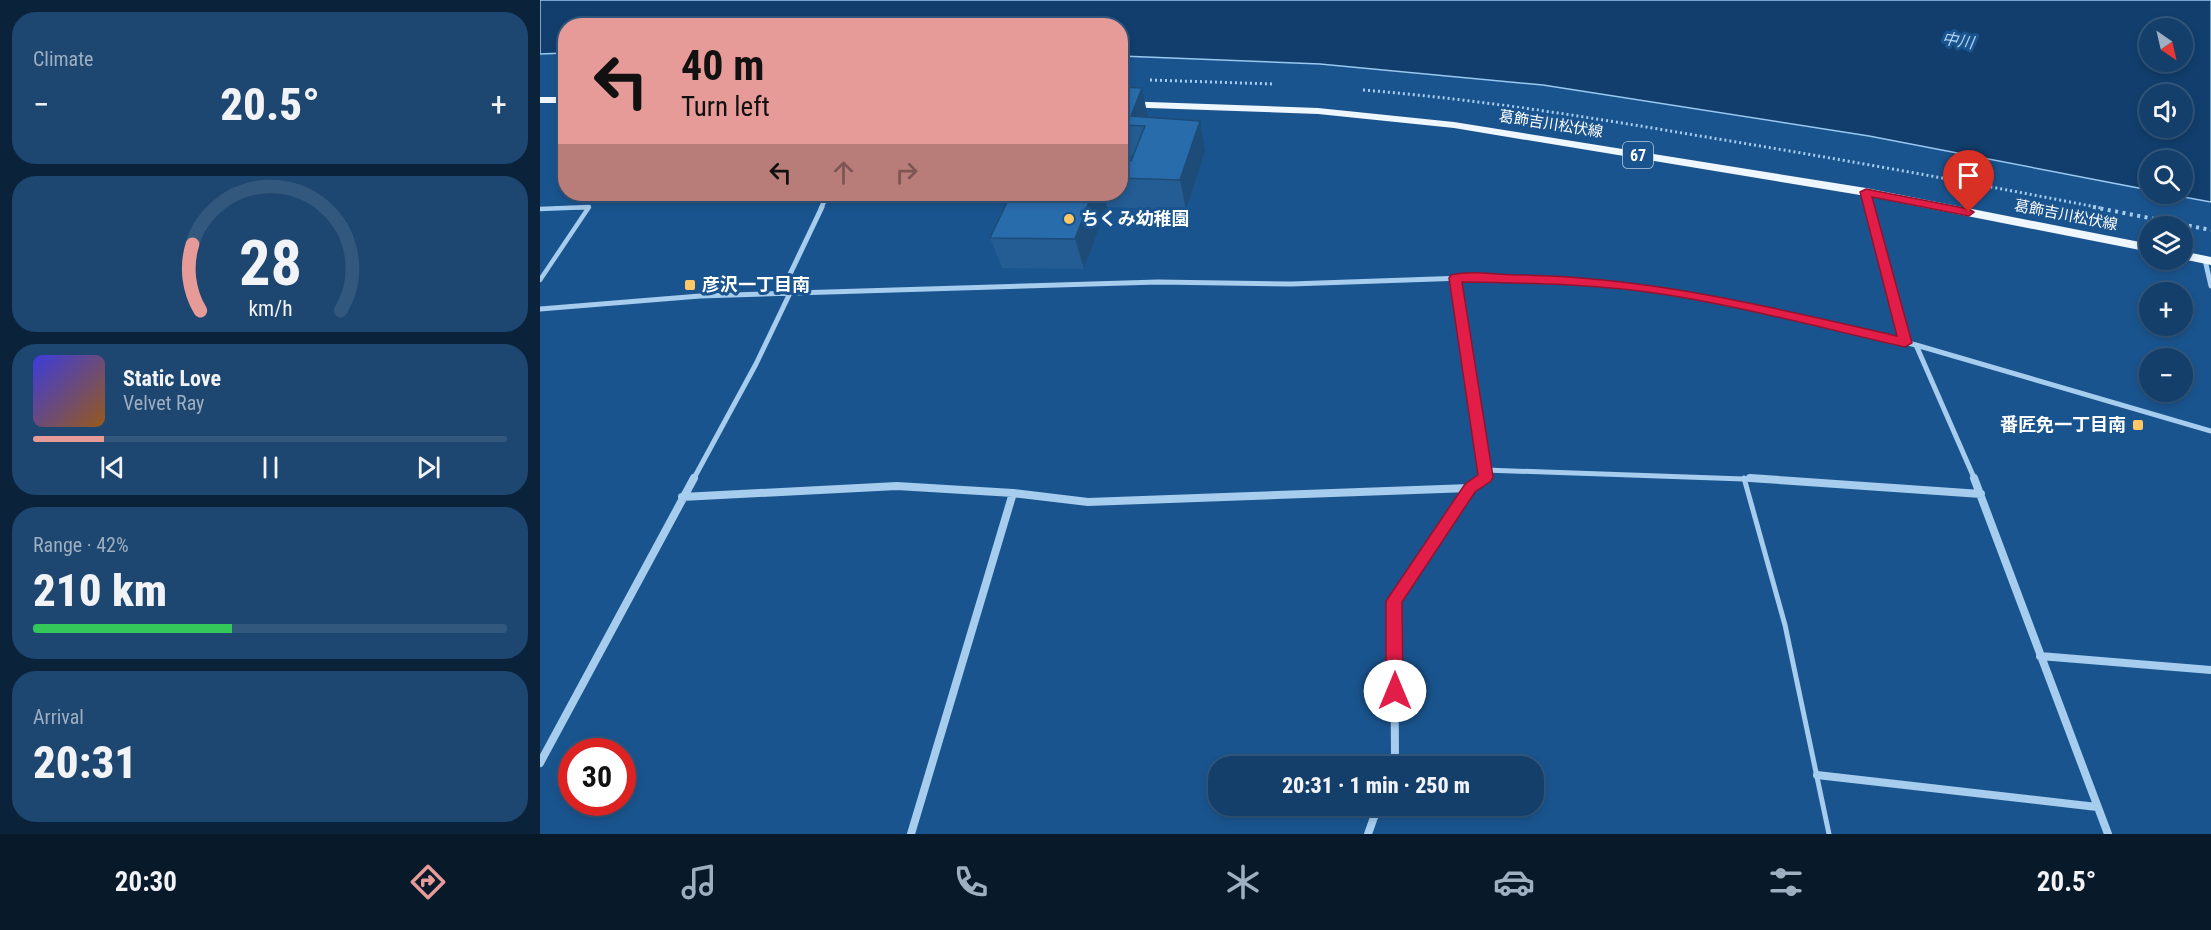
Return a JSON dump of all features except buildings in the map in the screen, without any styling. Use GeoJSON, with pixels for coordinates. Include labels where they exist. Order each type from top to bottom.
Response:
{"type":"FeatureCollection","features":[{"type":"Feature","properties":{"kind":"main road"},"geometry":{"type":"LineString","coordinates":[[540,100],[558,100]]}},
{"type":"Feature","properties":{"kind":"main road","name":"葛飾吉川松伏線"},"geometry":{"type":"LineString","coordinates":[[1128,104],[1318,111],[1454,125],[1866,192],[2139,246]]}},
{"type":"Feature","properties":{"kind":"main road"},"geometry":{"type":"LineString","coordinates":[[2193,257],[2208,260]]}},
{"type":"Feature","properties":{"kind":"street"},"geometry":{"type":"LineString","coordinates":[[1866,192],[1905,343]]}},
{"type":"Feature","properties":{"kind":"street"},"geometry":{"type":"LineString","coordinates":[[781,293],[825,201]]}},
{"type":"Feature","properties":{"kind":"street"},"geometry":{"type":"LineString","coordinates":[[2208,260],[2211,286]]}},
{"type":"Feature","properties":{"kind":"street"},"geometry":{"type":"LineString","coordinates":[[1395,756],[1394,601],[1470,488],[1486,477],[1455,278]]}},
{"type":"Feature","properties":{"kind":"street"},"geometry":{"type":"LineString","coordinates":[[540,309],[700,296],[1158,282],[1291,284],[1455,278],[1553,280],[1666,291],[1741,304],[1916,345],[2211,431]]}},
{"type":"Feature","properties":{"kind":"street"},"geometry":{"type":"LineString","coordinates":[[540,763],[756,364],[790,293]]}},
{"type":"Feature","properties":{"kind":"street"},"geometry":{"type":"LineString","coordinates":[[1916,345],[1981,494],[2108,834]]}},
{"type":"Feature","properties":{"kind":"street"},"geometry":{"type":"LineString","coordinates":[[1485,470],[1744,478],[1981,494]]}},
{"type":"Feature","properties":{"kind":"street"},"geometry":{"type":"LineString","coordinates":[[682,497],[897,486],[1014,493],[1088,502],[1470,488]]}},
{"type":"Feature","properties":{"kind":"street"},"geometry":{"type":"LineString","coordinates":[[911,834],[1014,493]]}},
{"type":"Feature","properties":{"kind":"street"},"geometry":{"type":"LineString","coordinates":[[2040,656],[2211,670]]}},
{"type":"Feature","properties":{"kind":"street"},"geometry":{"type":"LineString","coordinates":[[1817,776],[2097,807]]}},
{"type":"Feature","properties":{"kind":"street"},"geometry":{"type":"LineString","coordinates":[[1368,834],[1374,816]]}},
{"type":"Feature","properties":{"kind":"lane"},"geometry":{"type":"LineString","coordinates":[[540,209],[589,207],[540,280]]}},
{"type":"Feature","properties":{"kind":"lane"},"geometry":{"type":"LineString","coordinates":[[1744,478],[1785,625],[1829,834]]}},
{"type":"Feature","properties":{"kind":"water","name":"中川"},"geometry":{"type":"Polygon","coordinates":[[[540,0],[2211,0],[2211,202],[2193,199],[2193,150],[2139,150],[2139,188],[1869,136],[1543,85],[1320,64],[1128,56],[1128,18],[558,18],[558,53],[540,54],[540,0]]]}},
{"type":"Feature","properties":{"kind":"place","name":"ちくみ幼稚園"},"geometry":{"type":"Point","coordinates":[1069,219]}},
{"type":"Feature","properties":{"kind":"place","name":"彦沢一丁目南"},"geometry":{"type":"Point","coordinates":[690,285]}},
{"type":"Feature","properties":{"kind":"place","name":"番匠免一丁目南"},"geometry":{"type":"Point","coordinates":[2138,425]}},
{"type":"Feature","properties":{"kind":"route"},"geometry":{"type":"LineString","coordinates":[[1395,691],[1394,601],[1470,488],[1486,477],[1455,278],[1553,280],[1666,291],[1741,304],[1905,343],[1866,192],[1969,212]]}}]}
